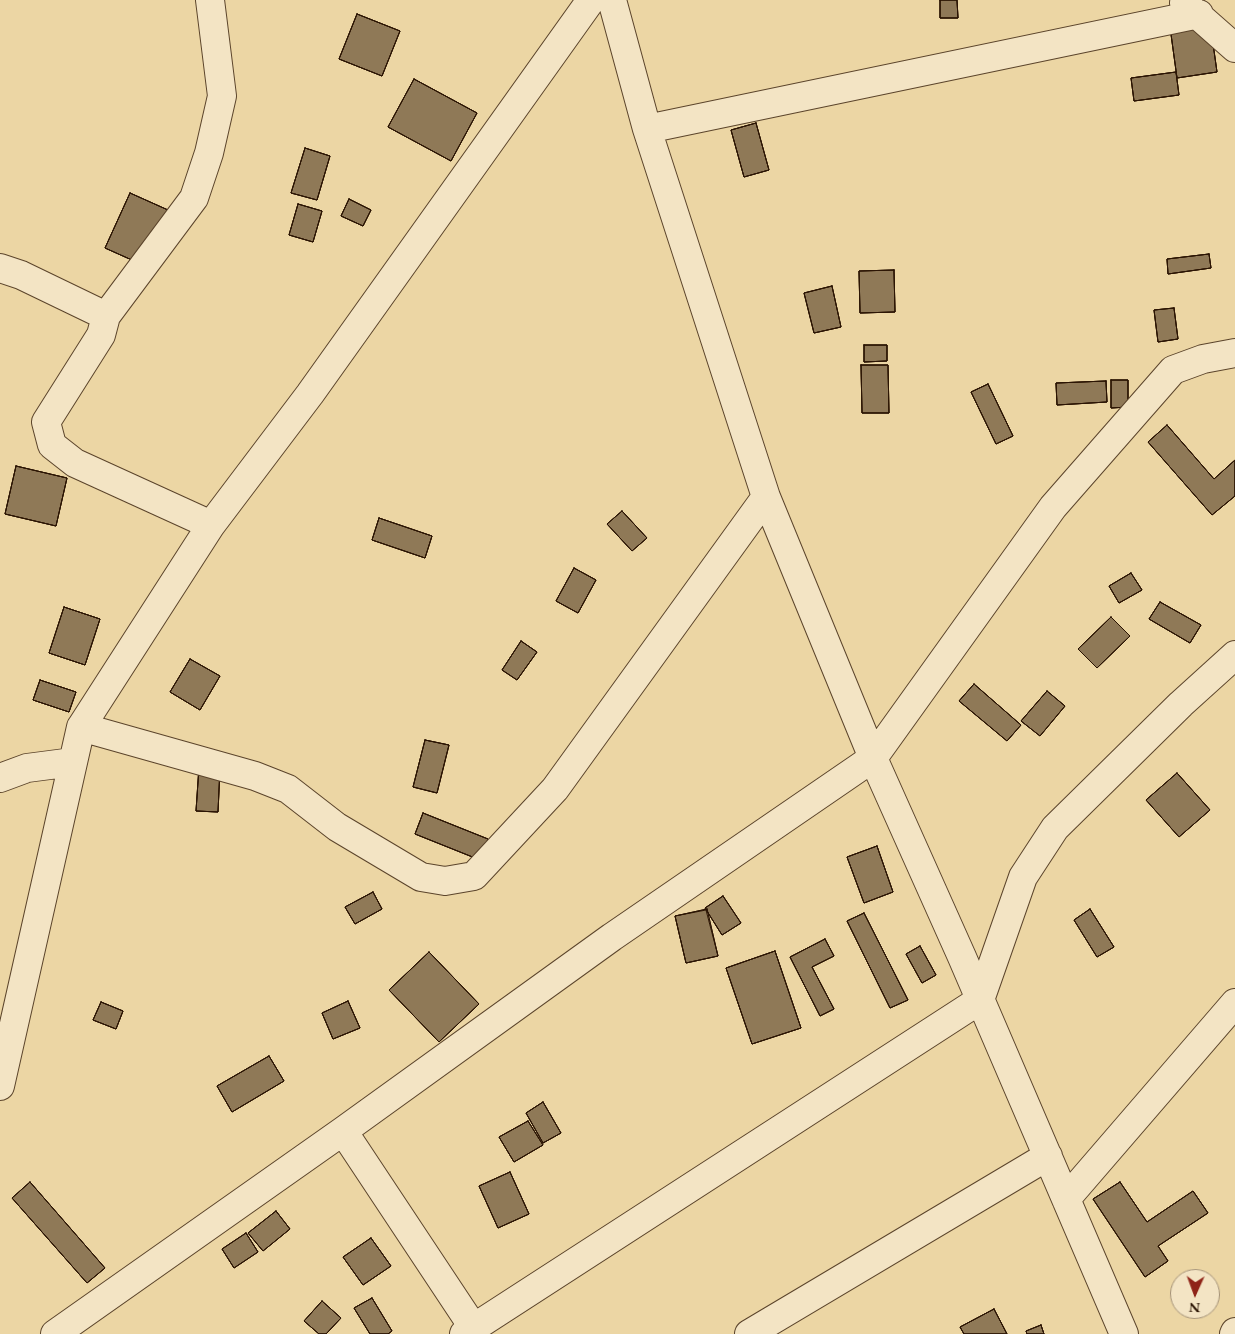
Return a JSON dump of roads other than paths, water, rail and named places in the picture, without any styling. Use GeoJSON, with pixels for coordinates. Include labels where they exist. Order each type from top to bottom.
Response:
{"type":"FeatureCollection","features":[{"type":"Feature","properties":{"kind":"street"},"geometry":{"type":"LineString","coordinates":[[210,0],[222,96],[209,153],[194,198],[106,316],[101,335],[46,422],[52,445],[75,462],[211,526]]}},
{"type":"Feature","properties":{"kind":"street"},"geometry":{"type":"LineString","coordinates":[[0,1086],[81,727],[211,526],[310,394],[591,0]]}},
{"type":"Feature","properties":{"kind":"street"},"geometry":{"type":"LineString","coordinates":[[612,0],[647,129],[766,496],[873,758],[1124,1334]]}},
{"type":"Feature","properties":{"kind":"street"},"geometry":{"type":"LineString","coordinates":[[647,129],[1190,7],[1235,48]]}},
{"type":"Feature","properties":{"kind":"street"},"geometry":{"type":"LineString","coordinates":[[0,268],[21,275],[106,316]]}},
{"type":"Feature","properties":{"kind":"street"},"geometry":{"type":"LineString","coordinates":[[55,1334],[343,1131],[612,937],[873,758],[1053,506],[1173,370],[1203,359],[1235,353]]}},
{"type":"Feature","properties":{"kind":"street"},"geometry":{"type":"LineString","coordinates":[[81,727],[255,776],[288,790],[337,827],[421,877],[445,881],[474,876],[555,789],[766,496]]}},
{"type":"Feature","properties":{"kind":"street"},"geometry":{"type":"LineString","coordinates":[[343,1131],[469,1331],[980,1000],[1022,878],[1055,828],[1181,704],[1235,655]]}},
{"type":"Feature","properties":{"kind":"street"},"geometry":{"type":"LineString","coordinates":[[0,778],[27,768],[73,762]]}},
{"type":"Feature","properties":{"kind":"street"},"geometry":{"type":"LineString","coordinates":[[1066,1198],[1235,1002]]}},
{"type":"Feature","properties":{"kind":"street"},"geometry":{"type":"LineString","coordinates":[[748,1334],[1048,1156]]}}]}
